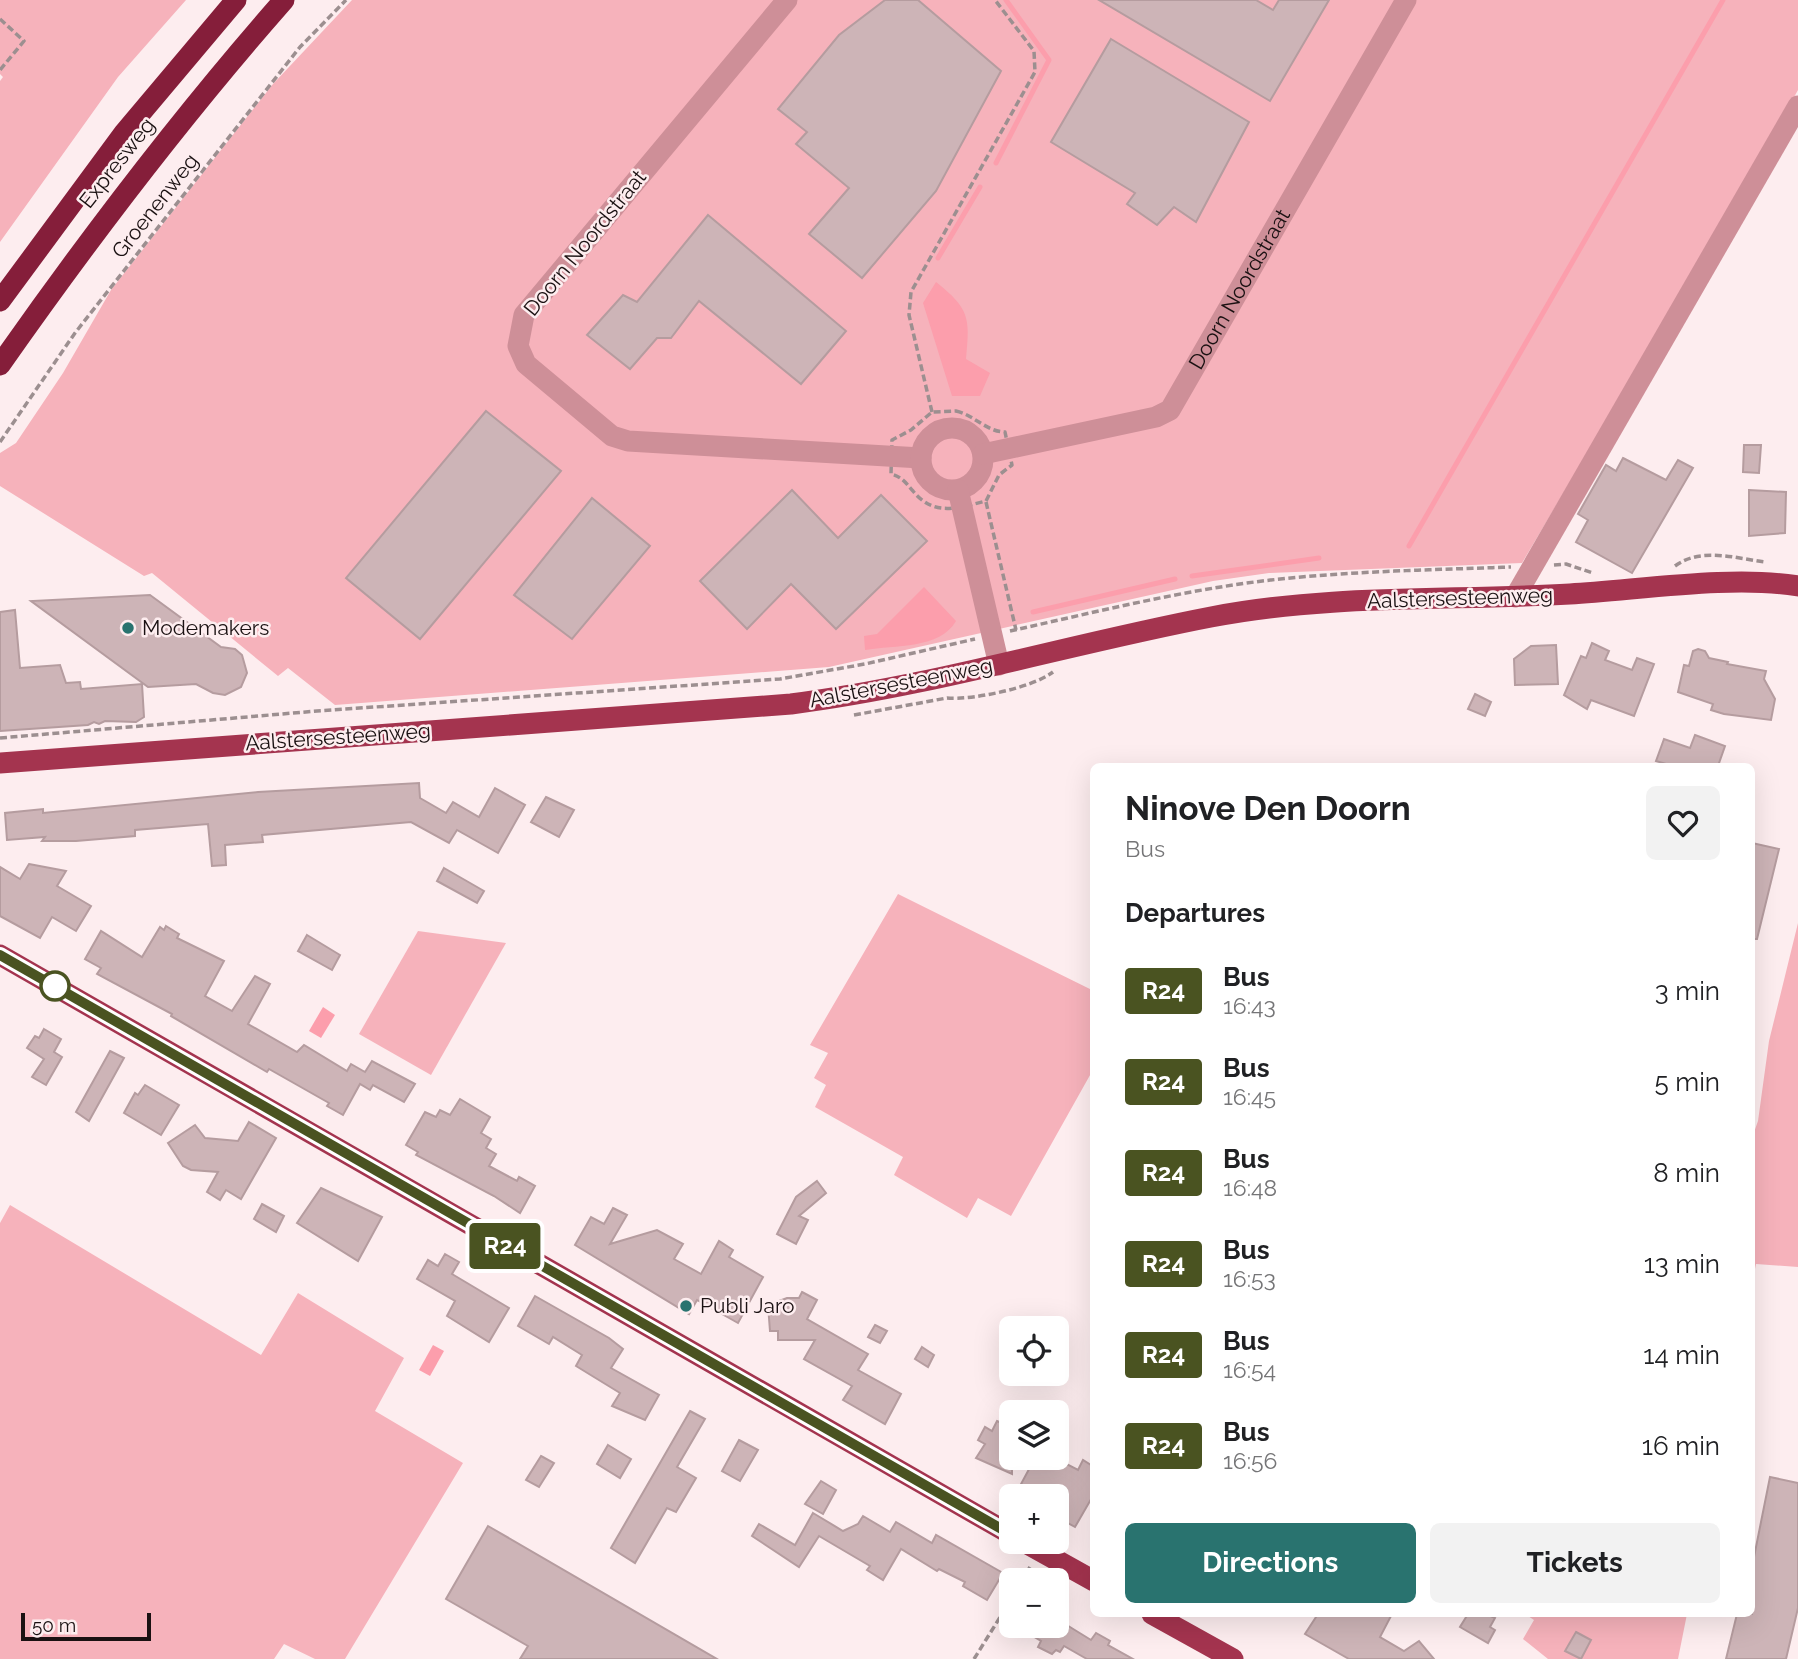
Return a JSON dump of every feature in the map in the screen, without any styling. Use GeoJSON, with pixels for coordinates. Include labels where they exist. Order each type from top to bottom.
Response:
{"type":"FeatureCollection","features":[{"type":"Feature","properties":{"kind":"highway","name":"Expresweg"},"geometry":{"type":"LineString","coordinates":[[0,301],[124,133],[236,0]]}},
{"type":"Feature","properties":{"kind":"highway","name":"Expresweg"},"geometry":{"type":"LineString","coordinates":[[0,365],[76,257],[154,155],[284,0]]}},
{"type":"Feature","properties":{"kind":"main road","name":"Aalstersesteenweg"},"geometry":{"type":"LineString","coordinates":[[0,763],[791,704],[867,694],[1212,616],[1303,603],[1515,597],[1738,583],[1798,586]]}},
{"type":"Feature","properties":{"kind":"main road"},"geometry":{"type":"LineString","coordinates":[[0,955],[999,1528]]}},
{"type":"Feature","properties":{"kind":"main road"},"geometry":{"type":"LineString","coordinates":[[1046,1554],[1090,1579]]}},
{"type":"Feature","properties":{"kind":"main road"},"geometry":{"type":"LineString","coordinates":[[1157,1617],[1233,1659]]}},
{"type":"Feature","properties":{"kind":"street","name":"Doorn Noordstraat"},"geometry":{"type":"LineString","coordinates":[[787,0],[524,315],[519,346],[526,363],[611,436],[628,441],[920,458]]}},
{"type":"Feature","properties":{"kind":"street","name":"Doorn Noordstraat"},"geometry":{"type":"LineString","coordinates":[[983,454],[1156,417],[1170,410],[1406,0]]}},
{"type":"Feature","properties":{"kind":"street"},"geometry":{"type":"LineString","coordinates":[[1515,597],[1798,106]]}},
{"type":"Feature","properties":{"kind":"street"},"geometry":{"type":"LineString","coordinates":[[960,498],[979,475],[983,454],[972,435],[953,428],[932,435],[922,449],[920,458],[930,481],[960,498],[999,665]]}},
{"type":"Feature","properties":{"kind":"path","name":"Groenenweg"},"geometry":{"type":"LineString","coordinates":[[0,442],[84,322],[300,47],[346,0]]}},
{"type":"Feature","properties":{"kind":"path"},"geometry":{"type":"LineString","coordinates":[[932,412],[909,315],[911,292],[1035,72],[1036,62],[1028,41],[995,0]]}},
{"type":"Feature","properties":{"kind":"path"},"geometry":{"type":"LineString","coordinates":[[0,19],[24,41],[0,70]]}},
{"type":"Feature","properties":{"kind":"path"},"geometry":{"type":"LineString","coordinates":[[877,473],[911,430],[932,412],[956,411],[974,416],[993,430],[1005,432],[1012,465],[999,475],[986,501],[1016,630]]}},
{"type":"Feature","properties":{"kind":"path"},"geometry":{"type":"LineString","coordinates":[[879,439],[905,480],[922,500],[937,509],[944,511],[960,498],[986,501]]}},
{"type":"Feature","properties":{"kind":"path"},"geometry":{"type":"LineString","coordinates":[[1668,572],[1686,558],[1698,555],[1772,563]]}},
{"type":"Feature","properties":{"kind":"path"},"geometry":{"type":"LineString","coordinates":[[0,738],[317,711],[780,678],[865,664],[1160,598],[1269,580],[1319,575],[1566,564],[1605,576]]}},
{"type":"Feature","properties":{"kind":"path"},"geometry":{"type":"LineString","coordinates":[[974,1659],[999,1619]]}},
{"type":"Feature","properties":{"kind":"shaded area"},"geometry":{"type":"Polygon","coordinates":[[[0,0],[186,0],[118,77],[0,242],[0,81],[3,77],[0,74],[0,0]]]}},
{"type":"Feature","properties":{"kind":"shaded area"},"geometry":{"type":"Polygon","coordinates":[[[352,0],[1798,0],[1798,90],[1724,222],[1522,563],[1269,573],[1213,581],[829,667],[335,705],[288,668],[278,676],[152,573],[144,576],[0,486],[0,453],[16,443],[63,373],[111,290],[273,84],[352,0]]]}},
{"type":"Feature","properties":{"kind":"shaded area"},"geometry":{"type":"Polygon","coordinates":[[[936,282],[956,300],[965,315],[968,333],[966,359],[990,373],[980,396],[952,396],[923,303],[936,282]]]}},
{"type":"Feature","properties":{"kind":"shaded area"},"geometry":{"type":"Polygon","coordinates":[[[924,587],[956,621],[949,630],[939,637],[916,644],[865,650],[864,636],[877,634],[924,587]]]}},
{"type":"Feature","properties":{"kind":"shaded area"},"geometry":{"type":"Polygon","coordinates":[[[898,894],[1090,989],[1090,1075],[1011,1216],[978,1198],[967,1218],[894,1175],[903,1157],[815,1107],[826,1085],[814,1078],[828,1053],[810,1045],[898,894]]]}},
{"type":"Feature","properties":{"kind":"shaded area"},"geometry":{"type":"Polygon","coordinates":[[[1798,923],[1798,1267],[1756,1264],[1755,1269],[1755,1130],[1769,1041],[1798,923]]]}},
{"type":"Feature","properties":{"kind":"shaded area"},"geometry":{"type":"Polygon","coordinates":[[[418,931],[506,943],[431,1075],[359,1034],[418,931]]]}},
{"type":"Feature","properties":{"kind":"shaded area"},"geometry":{"type":"Polygon","coordinates":[[[323,1007],[335,1015],[321,1038],[309,1031],[323,1007]]]}},
{"type":"Feature","properties":{"kind":"shaded area"},"geometry":{"type":"Polygon","coordinates":[[[10,1205],[261,1355],[298,1293],[404,1358],[375,1411],[463,1463],[345,1659],[315,1659],[284,1644],[274,1659],[0,1659],[0,1223],[10,1205]]]}},
{"type":"Feature","properties":{"kind":"shaded area"},"geometry":{"type":"Polygon","coordinates":[[[433,1345],[444,1351],[430,1376],[419,1370],[433,1345]]]}},
{"type":"Feature","properties":{"kind":"shaded area"},"geometry":{"type":"Polygon","coordinates":[[[1530,1617],[1686,1617],[1678,1659],[1548,1659],[1523,1639],[1534,1620],[1530,1617]]]}},
{"type":"Feature","properties":{"kind":"building"},"geometry":{"type":"Polygon","coordinates":[[[885,0],[918,0],[1001,71],[936,191],[862,278],[809,234],[849,188],[796,144],[807,132],[778,109],[839,35],[885,0]]]}},
{"type":"Feature","properties":{"kind":"building"},"geometry":{"type":"Polygon","coordinates":[[[1099,0],[1256,0],[1273,10],[1279,0],[1329,0],[1270,101],[1099,0]]]}},
{"type":"Feature","properties":{"kind":"building"},"geometry":{"type":"Polygon","coordinates":[[[1111,39],[1249,122],[1196,222],[1174,207],[1157,225],[1127,204],[1135,193],[1051,142],[1111,39]]]}},
{"type":"Feature","properties":{"kind":"building"},"geometry":{"type":"Polygon","coordinates":[[[708,215],[846,331],[801,384],[699,301],[671,338],[657,338],[630,369],[587,335],[623,295],[637,302],[708,215]]]}},
{"type":"Feature","properties":{"kind":"building"},"geometry":{"type":"Polygon","coordinates":[[[486,411],[561,471],[420,639],[346,578],[486,411]]]}},
{"type":"Feature","properties":{"kind":"building"},"geometry":{"type":"Polygon","coordinates":[[[1744,445],[1761,445],[1759,473],[1743,472],[1744,445]]]}},
{"type":"Feature","properties":{"kind":"building"},"geometry":{"type":"Polygon","coordinates":[[[1623,458],[1666,480],[1678,460],[1693,468],[1632,573],[1576,542],[1588,520],[1578,514],[1606,465],[1616,471],[1623,458]]]}},
{"type":"Feature","properties":{"kind":"building"},"geometry":{"type":"Polygon","coordinates":[[[792,490],[838,538],[881,495],[927,541],[836,629],[791,584],[747,629],[700,581],[792,490]]]}},
{"type":"Feature","properties":{"kind":"building"},"geometry":{"type":"Polygon","coordinates":[[[1749,490],[1786,492],[1785,533],[1749,536],[1749,490]]]}},
{"type":"Feature","properties":{"kind":"building"},"geometry":{"type":"Polygon","coordinates":[[[592,498],[650,546],[572,639],[514,595],[592,498]]]}},
{"type":"Feature","properties":{"kind":"building","name":"Modemakers"},"geometry":{"type":"Polygon","coordinates":[[[150,595],[221,647],[235,649],[242,655],[247,673],[241,687],[225,695],[213,693],[196,684],[148,687],[31,601],[150,595]]]}},
{"type":"Feature","properties":{"kind":"building"},"geometry":{"type":"Polygon","coordinates":[[[15,610],[20,668],[60,665],[66,683],[80,682],[81,689],[142,684],[144,717],[136,722],[105,721],[99,724],[94,722],[88,725],[0,731],[0,612],[15,610]]]}},
{"type":"Feature","properties":{"kind":"building"},"geometry":{"type":"Polygon","coordinates":[[[1592,643],[1609,651],[1605,660],[1632,670],[1637,658],[1654,664],[1634,716],[1591,700],[1587,709],[1564,695],[1581,656],[1586,658],[1592,643]]]}},
{"type":"Feature","properties":{"kind":"building"},"geometry":{"type":"Polygon","coordinates":[[[1556,645],[1558,684],[1515,685],[1514,659],[1531,646],[1556,645]]]}},
{"type":"Feature","properties":{"kind":"building"},"geometry":{"type":"Polygon","coordinates":[[[1693,651],[1705,651],[1709,658],[1728,662],[1727,664],[1766,671],[1764,679],[1775,699],[1771,720],[1724,714],[1711,710],[1713,704],[1678,692],[1684,665],[1689,666],[1693,651]]]}},
{"type":"Feature","properties":{"kind":"building"},"geometry":{"type":"Polygon","coordinates":[[[1475,694],[1491,702],[1485,716],[1468,709],[1475,694]]]}},
{"type":"Feature","properties":{"kind":"building"},"geometry":{"type":"Polygon","coordinates":[[[1695,735],[1725,746],[1719,763],[1656,761],[1664,739],[1690,748],[1695,735]]]}},
{"type":"Feature","properties":{"kind":"building"},"geometry":{"type":"Polygon","coordinates":[[[419,783],[420,798],[446,813],[453,802],[479,817],[495,788],[525,805],[498,853],[457,830],[449,843],[411,822],[262,835],[263,842],[225,845],[226,865],[212,866],[208,824],[135,830],[135,836],[76,841],[42,841],[45,837],[7,840],[5,813],[43,809],[43,813],[258,792],[419,783]]]}},
{"type":"Feature","properties":{"kind":"building"},"geometry":{"type":"Polygon","coordinates":[[[546,797],[574,810],[559,837],[531,822],[546,797]]]}},
{"type":"Feature","properties":{"kind":"building"},"geometry":{"type":"Polygon","coordinates":[[[1755,844],[1779,849],[1755,939],[1755,844]]]}},
{"type":"Feature","properties":{"kind":"building"},"geometry":{"type":"Polygon","coordinates":[[[29,864],[66,871],[57,886],[91,906],[76,931],[52,917],[40,938],[0,916],[0,867],[20,879],[29,864]]]}},
{"type":"Feature","properties":{"kind":"building"},"geometry":{"type":"Polygon","coordinates":[[[444,868],[484,891],[477,903],[437,881],[444,868]]]}},
{"type":"Feature","properties":{"kind":"building"},"geometry":{"type":"Polygon","coordinates":[[[166,926],[179,934],[177,938],[224,961],[205,996],[232,1011],[255,976],[270,984],[248,1024],[297,1052],[304,1045],[347,1071],[351,1064],[365,1072],[372,1061],[415,1084],[404,1102],[373,1085],[370,1090],[360,1084],[343,1115],[327,1106],[329,1103],[269,1069],[267,1072],[171,1016],[172,1014],[97,974],[101,968],[85,959],[101,931],[142,957],[160,927],[164,930],[166,926]]]}},
{"type":"Feature","properties":{"kind":"building"},"geometry":{"type":"Polygon","coordinates":[[[307,935],[340,955],[332,970],[298,951],[307,935]]]}},
{"type":"Feature","properties":{"kind":"building"},"geometry":{"type":"Polygon","coordinates":[[[44,1029],[61,1039],[54,1052],[62,1057],[46,1085],[32,1077],[44,1059],[27,1048],[35,1036],[39,1038],[44,1029]]]}},
{"type":"Feature","properties":{"kind":"building"},"geometry":{"type":"Polygon","coordinates":[[[110,1051],[124,1058],[89,1121],[76,1112],[110,1051]]]}},
{"type":"Feature","properties":{"kind":"building"},"geometry":{"type":"Polygon","coordinates":[[[145,1085],[179,1105],[161,1135],[124,1113],[135,1093],[138,1095],[145,1085]]]}},
{"type":"Feature","properties":{"kind":"building"},"geometry":{"type":"Polygon","coordinates":[[[460,1099],[490,1117],[481,1133],[491,1139],[486,1148],[496,1154],[489,1166],[517,1181],[519,1177],[535,1186],[520,1213],[494,1196],[416,1155],[418,1152],[406,1145],[425,1112],[436,1117],[440,1110],[450,1115],[460,1099]]]}},
{"type":"Feature","properties":{"kind":"building"},"geometry":{"type":"Polygon","coordinates":[[[249,1122],[276,1138],[241,1199],[226,1190],[220,1200],[207,1192],[218,1172],[191,1170],[183,1166],[168,1143],[195,1125],[205,1138],[238,1141],[249,1122]]]}},
{"type":"Feature","properties":{"kind":"building"},"geometry":{"type":"Polygon","coordinates":[[[817,1181],[826,1193],[799,1216],[808,1220],[796,1244],[777,1234],[796,1197],[817,1181]]]}},
{"type":"Feature","properties":{"kind":"building"},"geometry":{"type":"Polygon","coordinates":[[[321,1188],[382,1217],[358,1261],[297,1223],[321,1188]]]}},
{"type":"Feature","properties":{"kind":"building"},"geometry":{"type":"Polygon","coordinates":[[[262,1204],[284,1216],[276,1232],[254,1219],[262,1204]]]}},
{"type":"Feature","properties":{"kind":"building"},"geometry":{"type":"Polygon","coordinates":[[[613,1208],[627,1215],[610,1244],[657,1230],[683,1244],[674,1259],[701,1274],[719,1241],[733,1250],[729,1257],[763,1277],[738,1323],[697,1300],[689,1314],[575,1245],[591,1217],[604,1224],[613,1208]]]}},
{"type":"Feature","properties":{"kind":"building"},"geometry":{"type":"Polygon","coordinates":[[[445,1254],[459,1262],[452,1274],[509,1308],[489,1342],[447,1316],[455,1301],[417,1279],[428,1260],[438,1266],[445,1254]]]}},
{"type":"Feature","properties":{"kind":"building"},"geometry":{"type":"Polygon","coordinates":[[[802,1292],[817,1300],[807,1319],[868,1354],[858,1370],[901,1394],[885,1424],[843,1400],[852,1386],[804,1359],[815,1340],[778,1340],[778,1331],[770,1331],[768,1305],[787,1298],[799,1298],[802,1292]]]}},
{"type":"Feature","properties":{"kind":"building"},"geometry":{"type":"Polygon","coordinates":[[[535,1296],[609,1338],[623,1349],[611,1368],[659,1395],[645,1420],[612,1406],[620,1393],[576,1366],[582,1355],[553,1337],[549,1344],[518,1326],[535,1296]]]}},
{"type":"Feature","properties":{"kind":"building"},"geometry":{"type":"Polygon","coordinates":[[[875,1325],[887,1331],[880,1343],[868,1337],[875,1325]]]}},
{"type":"Feature","properties":{"kind":"building"},"geometry":{"type":"Polygon","coordinates":[[[922,1347],[934,1355],[928,1367],[915,1359],[922,1347]]]}},
{"type":"Feature","properties":{"kind":"building"},"geometry":{"type":"Polygon","coordinates":[[[690,1411],[705,1419],[677,1467],[696,1478],[676,1512],[667,1508],[635,1563],[611,1548],[690,1411]]]}},
{"type":"Feature","properties":{"kind":"building"},"geometry":{"type":"Polygon","coordinates":[[[997,1421],[999,1422],[999,1468],[976,1458],[985,1444],[978,1440],[985,1427],[992,1431],[997,1421]]]}},
{"type":"Feature","properties":{"kind":"building"},"geometry":{"type":"Polygon","coordinates":[[[739,1440],[758,1450],[740,1481],[722,1471],[739,1440]]]}},
{"type":"Feature","properties":{"kind":"building"},"geometry":{"type":"Polygon","coordinates":[[[608,1445],[631,1459],[620,1478],[597,1464],[608,1445]]]}},
{"type":"Feature","properties":{"kind":"building"},"geometry":{"type":"Polygon","coordinates":[[[541,1456],[554,1463],[539,1487],[526,1480],[541,1456]]]}},
{"type":"Feature","properties":{"kind":"building"},"geometry":{"type":"Polygon","coordinates":[[[1083,1460],[1090,1464],[1090,1501],[1075,1527],[1069,1524],[1069,1484],[1021,1484],[1029,1470],[1069,1470],[1069,1465],[1078,1470],[1083,1460]]]}},
{"type":"Feature","properties":{"kind":"building"},"geometry":{"type":"Polygon","coordinates":[[[1770,1477],[1798,1483],[1798,1608],[1786,1659],[1726,1659],[1736,1617],[1755,1617],[1755,1552],[1770,1477]]]}},
{"type":"Feature","properties":{"kind":"building"},"geometry":{"type":"Polygon","coordinates":[[[821,1481],[836,1490],[823,1514],[805,1504],[821,1481]]]}},
{"type":"Feature","properties":{"kind":"building"},"geometry":{"type":"Polygon","coordinates":[[[813,1513],[843,1531],[858,1524],[863,1516],[890,1532],[896,1522],[932,1543],[936,1535],[999,1571],[999,1580],[987,1600],[963,1586],[965,1582],[939,1569],[937,1571],[901,1549],[883,1580],[867,1570],[870,1566],[819,1536],[799,1567],[752,1536],[759,1524],[795,1545],[813,1513]]]}},
{"type":"Feature","properties":{"kind":"building"},"geometry":{"type":"Polygon","coordinates":[[[488,1526],[717,1659],[520,1659],[528,1646],[446,1599],[488,1526]]]}},
{"type":"Feature","properties":{"kind":"building"},"geometry":{"type":"Polygon","coordinates":[[[1316,1617],[1390,1617],[1380,1637],[1404,1651],[1419,1641],[1434,1659],[1349,1659],[1305,1634],[1316,1617]]]}},
{"type":"Feature","properties":{"kind":"building"},"geometry":{"type":"Polygon","coordinates":[[[1466,1617],[1495,1618],[1490,1627],[1495,1630],[1488,1643],[1460,1627],[1466,1617]]]}},
{"type":"Feature","properties":{"kind":"building"},"geometry":{"type":"Polygon","coordinates":[[[1069,1626],[1091,1640],[1096,1633],[1110,1641],[1108,1645],[1133,1659],[1087,1659],[1064,1646],[1060,1652],[1056,1650],[1052,1654],[1038,1647],[1041,1641],[1036,1638],[1069,1638],[1069,1626]]]}},
{"type":"Feature","properties":{"kind":"building"},"geometry":{"type":"Polygon","coordinates":[[[1576,1632],[1591,1640],[1581,1659],[1565,1651],[1576,1632]]]}},
{"type":"Feature","properties":{"kind":"waterway"},"geometry":{"type":"LineString","coordinates":[[996,163],[1049,60],[1006,0]]}},
{"type":"Feature","properties":{"kind":"waterway"},"geometry":{"type":"LineString","coordinates":[[1409,546],[1723,0]]}},
{"type":"Feature","properties":{"kind":"waterway"},"geometry":{"type":"LineString","coordinates":[[938,258],[980,187]]}},
{"type":"Feature","properties":{"kind":"waterway"},"geometry":{"type":"LineString","coordinates":[[1192,576],[1319,558]]}},
{"type":"Feature","properties":{"kind":"waterway"},"geometry":{"type":"LineString","coordinates":[[1033,612],[1175,579]]}},
{"type":"Feature","properties":{"kind":"bus line","name":"R24"},"geometry":{"type":"LineString","coordinates":[[0,955],[999,1528]]}},
{"type":"Feature","properties":{"kind":"place","name":"Modemakers"},"geometry":{"type":"Point","coordinates":[128,628]}},
{"type":"Feature","properties":{"kind":"place","name":"Publi Jaro"},"geometry":{"type":"Point","coordinates":[686,1306]}}]}
